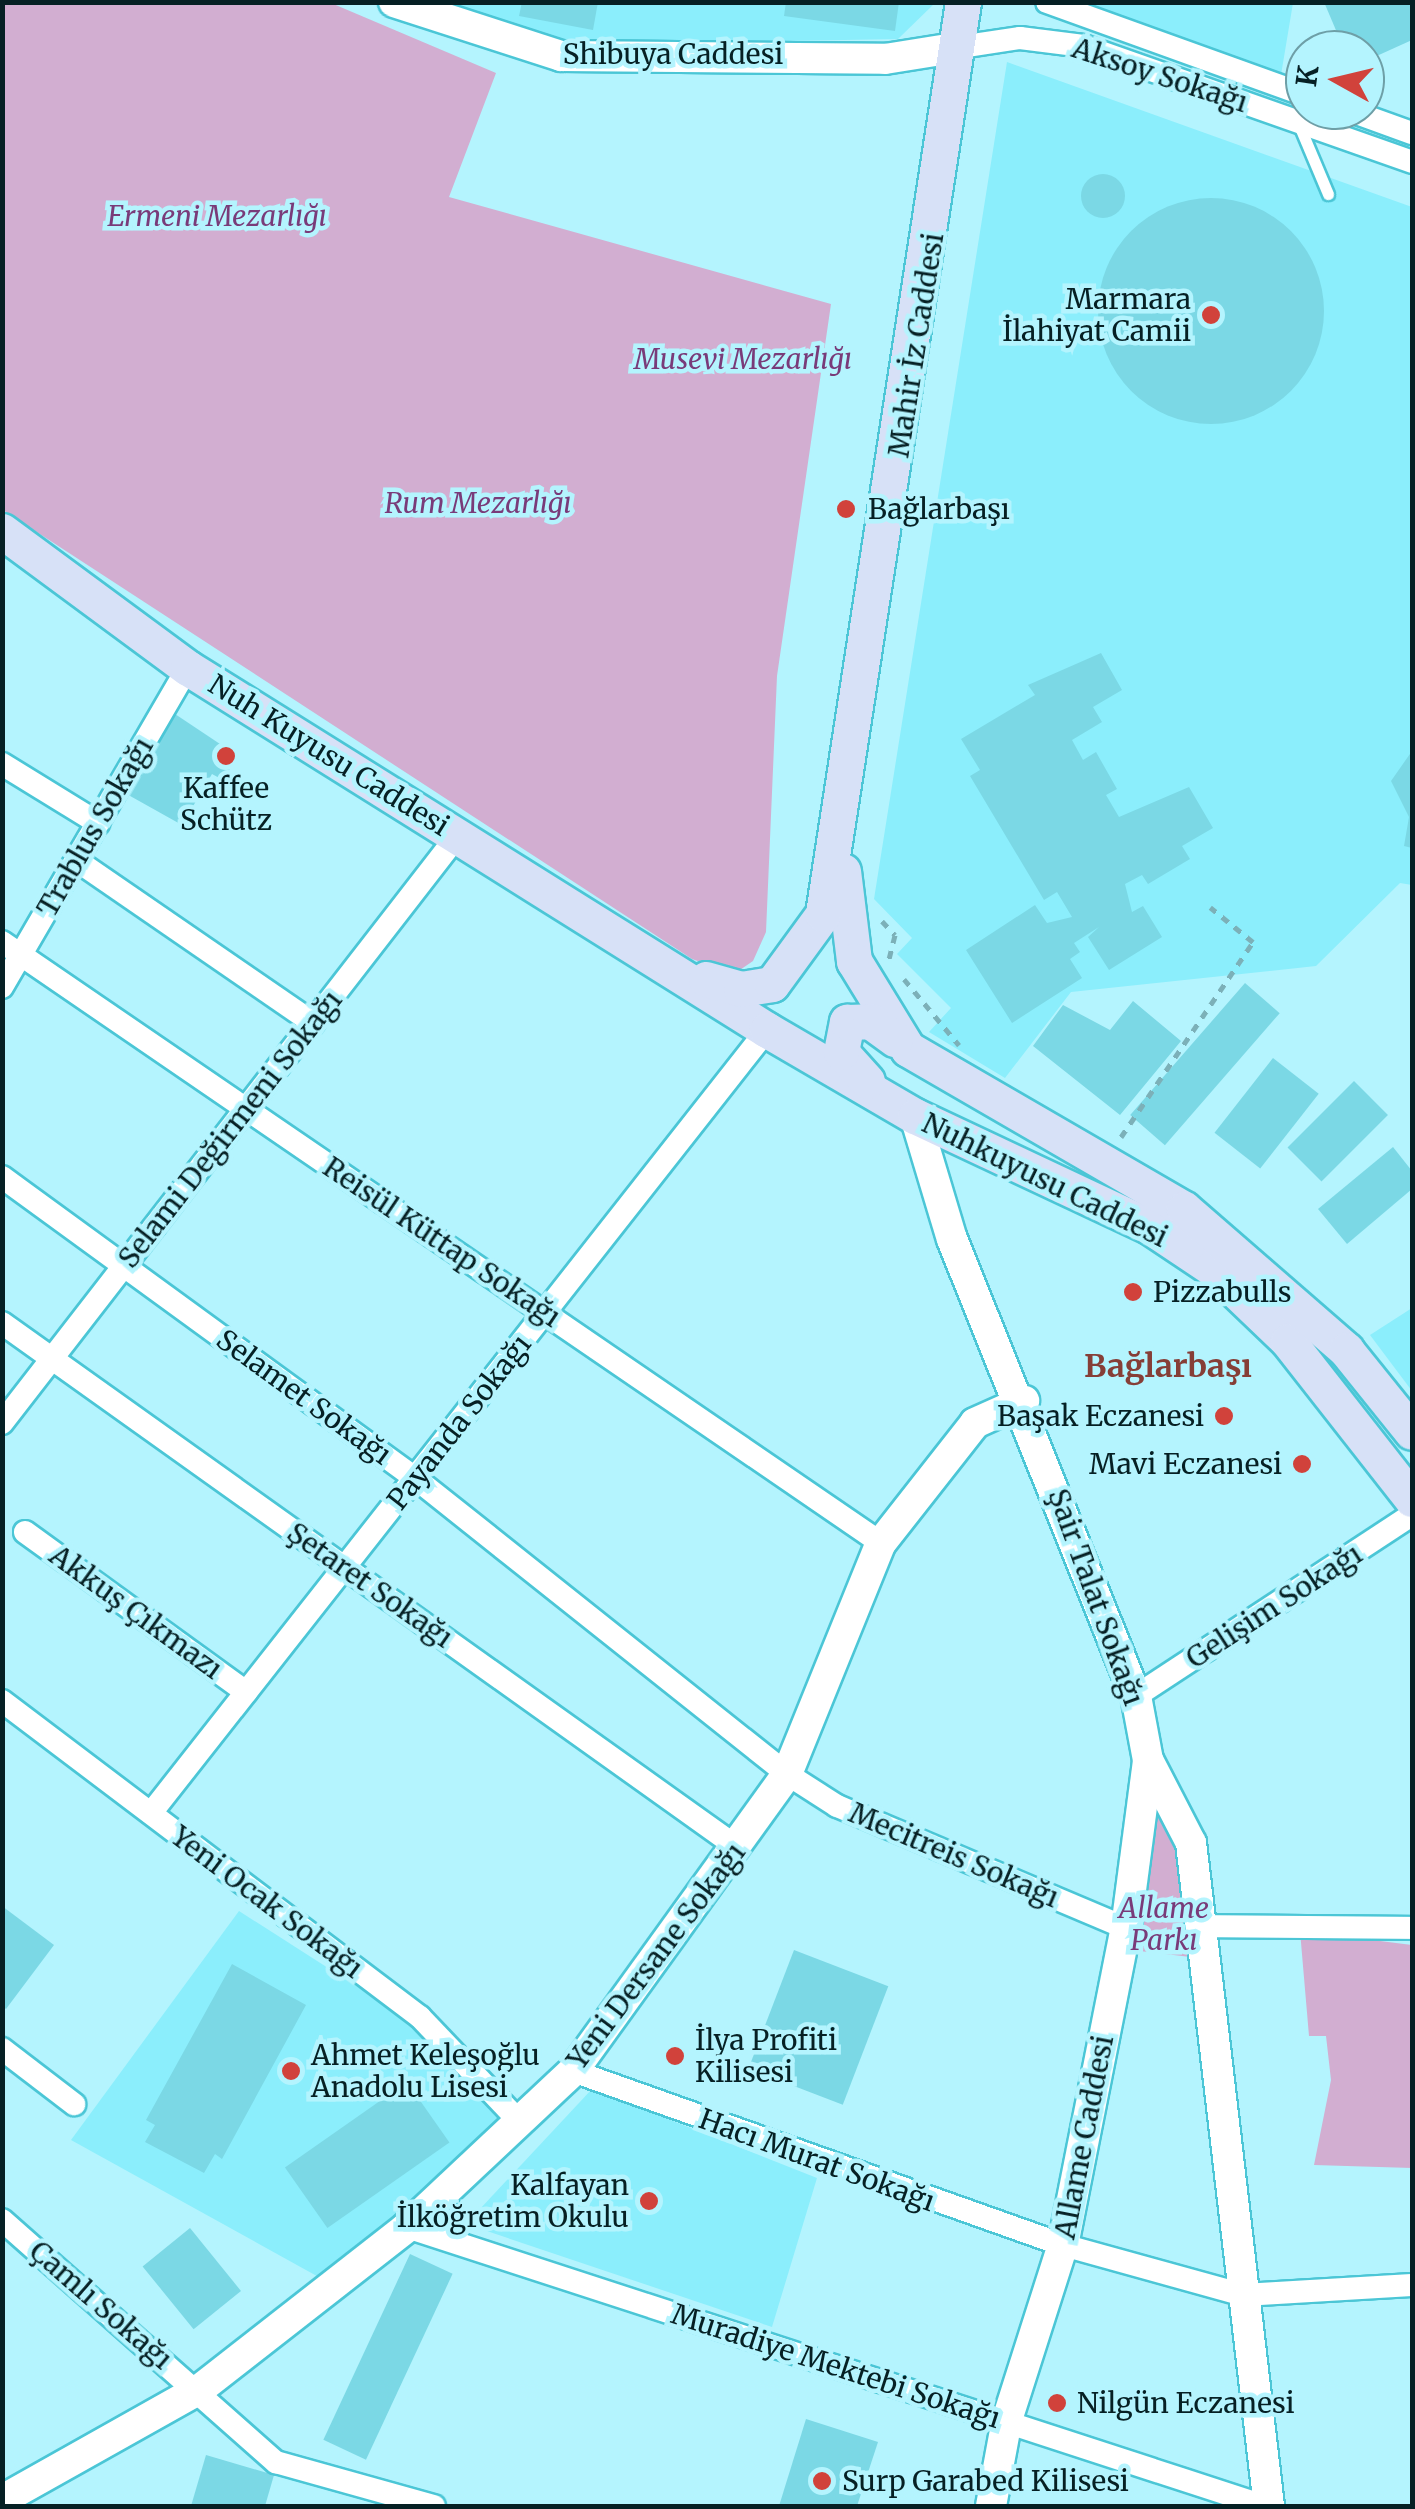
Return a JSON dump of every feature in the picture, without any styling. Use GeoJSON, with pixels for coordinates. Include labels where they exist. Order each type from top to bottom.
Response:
{"type":"FeatureCollection","features":[{"type":"Feature","properties":{"kind":"main road","name":"Mahir İz Caddesi"},"geometry":{"type":"LineString","coordinates":[[844,805],[960,47],[963,2]]}},
{"type":"Feature","properties":{"kind":"main road","name":"Nuh Kuyusu Caddesi"},"geometry":{"type":"LineString","coordinates":[[5,532],[188,668],[668,962]]}},
{"type":"Feature","properties":{"kind":"main road"},"geometry":{"type":"LineString","coordinates":[[668,962],[741,989],[783,977],[822,914],[844,805]]}},
{"type":"Feature","properties":{"kind":"main road","name":"Nuhkuyusu Caddesi"},"geometry":{"type":"LineString","coordinates":[[844,805],[854,960],[908,1049],[1184,1209],[1265,1273],[1412,1432]]}},
{"type":"Feature","properties":{"kind":"main road","name":"Nuhkuyusu Caddesi"},"geometry":{"type":"LineString","coordinates":[[668,962],[767,1030],[915,1116],[1149,1226],[1212,1268],[1288,1341],[1412,1499]]}},
{"type":"Feature","properties":{"kind":"main road"},"geometry":{"type":"LineString","coordinates":[[879,1092],[841,1052],[846,1022],[870,1020],[908,1049]]}},
{"type":"Feature","properties":{"kind":"street","name":"Shibuya Caddesi"},"geometry":{"type":"LineString","coordinates":[[394,2],[561,56],[885,59],[960,47]]}},
{"type":"Feature","properties":{"kind":"street","name":"Aksoy Sokağı"},"geometry":{"type":"LineString","coordinates":[[1047,2],[1285,88]]}},
{"type":"Feature","properties":{"kind":"street","name":"Aksoy Sokağı"},"geometry":{"type":"LineString","coordinates":[[960,47],[1020,38],[1083,46],[1285,117]]}},
{"type":"Feature","properties":{"kind":"street"},"geometry":{"type":"LineString","coordinates":[[1385,123],[1412,132]]}},
{"type":"Feature","properties":{"kind":"street","name":"Aksoy Sokağı"},"geometry":{"type":"LineString","coordinates":[[1322,130],[1412,162]]}},
{"type":"Feature","properties":{"kind":"street","name":"Trablus Sokağı"},"geometry":{"type":"LineString","coordinates":[[2,986],[12,948],[76,860],[188,668]]}},
{"type":"Feature","properties":{"kind":"street"},"geometry":{"type":"LineString","coordinates":[[2,764],[98,823]]}},
{"type":"Feature","properties":{"kind":"street","name":"Selami Değirmeni Sokağı"},"geometry":{"type":"LineString","coordinates":[[2,1424],[458,835]]}},
{"type":"Feature","properties":{"kind":"street"},"geometry":{"type":"LineString","coordinates":[[76,860],[313,1023]]}},
{"type":"Feature","properties":{"kind":"street","name":"Reisül Küttap Sokağı"},"geometry":{"type":"LineString","coordinates":[[12,948],[881,1542]]}},
{"type":"Feature","properties":{"kind":"street","name":"Payanda Sokağı"},"geometry":{"type":"LineString","coordinates":[[151,1813],[767,1030]]}},
{"type":"Feature","properties":{"kind":"street","name":"Şair Talat Sokağı"},"geometry":{"type":"LineString","coordinates":[[915,1116],[952,1238],[1024,1401],[1136,1696],[1148,1760],[1192,1842],[1266,2506]]}},
{"type":"Feature","properties":{"kind":"street","name":"Selamet Sokağı"},"geometry":{"type":"LineString","coordinates":[[2,1177],[415,1478],[787,1774]]}},
{"type":"Feature","properties":{"kind":"street","name":"Şetaret Sokağı"},"geometry":{"type":"LineString","coordinates":[[2,1323],[737,1847]]}},
{"type":"Feature","properties":{"kind":"street","name":"Yeni Dersane Sokağı"},"geometry":{"type":"LineString","coordinates":[[2,2500],[200,2389],[407,2228],[517,2118],[573,2071],[787,1774],[881,1542],[975,1424],[1024,1401]]}},
{"type":"Feature","properties":{"kind":"street","name":"Gelişim Sokağı"},"geometry":{"type":"LineString","coordinates":[[1136,1696],[1412,1515]]}},
{"type":"Feature","properties":{"kind":"street","name":"Akkuş Çıkmazı"},"geometry":{"type":"LineString","coordinates":[[25,1532],[246,1692]]}},
{"type":"Feature","properties":{"kind":"street","name":"Yeni Ocak Sokağı"},"geometry":{"type":"LineString","coordinates":[[2,1701],[420,2018],[517,2118]]}},
{"type":"Feature","properties":{"kind":"street","name":"Allame Caddesi"},"geometry":{"type":"LineString","coordinates":[[991,2506],[1007,2420],[1063,2245],[1126,1928],[1148,1760]]}},
{"type":"Feature","properties":{"kind":"street","name":"Mecitreis Sokağı"},"geometry":{"type":"LineString","coordinates":[[787,1774],[837,1806],[1126,1928]]}},
{"type":"Feature","properties":{"kind":"street"},"geometry":{"type":"LineString","coordinates":[[1201,1926],[1412,1928]]}},
{"type":"Feature","properties":{"kind":"street"},"geometry":{"type":"LineString","coordinates":[[2,2049],[74,2104]]}},
{"type":"Feature","properties":{"kind":"street","name":"Hacı Murat Sokağı"},"geometry":{"type":"LineString","coordinates":[[573,2071],[1063,2245],[1243,2295],[1412,2285]]}},
{"type":"Feature","properties":{"kind":"street","name":"Çamlı Sokağı"},"geometry":{"type":"LineString","coordinates":[[2,2220],[200,2389],[276,2462],[430,2506]]}},
{"type":"Feature","properties":{"kind":"street","name":"Muradiye Mektebi Sokağı"},"geometry":{"type":"LineString","coordinates":[[407,2228],[1266,2506]]}},
{"type":"Feature","properties":{"kind":"lane"},"geometry":{"type":"LineString","coordinates":[[1301,130],[1328,194]]}},
{"type":"Feature","properties":{"kind":"path"},"geometry":{"type":"LineString","coordinates":[[1103,1164],[1253,942],[1210,906]]}},
{"type":"Feature","properties":{"kind":"path"},"geometry":{"type":"LineString","coordinates":[[904,978],[938,1014]]}},
{"type":"Feature","properties":{"kind":"shaded area"},"geometry":{"type":"Polygon","coordinates":[[[414,3],[935,3],[898,39],[561,45],[414,3]]]}},
{"type":"Feature","properties":{"kind":"shaded area"},"geometry":{"type":"Polygon","coordinates":[[[1081,3],[1293,3],[1288,30],[1285,30],[1281,75],[1081,3]]]}},
{"type":"Feature","properties":{"kind":"shaded area"},"geometry":{"type":"Polygon","coordinates":[[[1007,62],[1412,207],[1412,885],[1400,883],[1316,966],[1071,992],[1005,1078],[929,1032],[951,1008],[897,954],[912,938],[874,899],[1007,62]]]}},
{"type":"Feature","properties":{"kind":"shaded area"},"geometry":{"type":"Polygon","coordinates":[[[1412,1308],[1412,1391],[1370,1335],[1412,1308]]]}},
{"type":"Feature","properties":{"kind":"shaded area","name":"Ahmet Keleşoğlu Anadolu Lisesi"},"geometry":{"type":"Polygon","coordinates":[[[239,1911],[417,2025],[503,2116],[324,2280],[71,2140],[239,1911]]]}},
{"type":"Feature","properties":{"kind":"shaded area","name":"Kalfayan İlköğretim Okulu"},"geometry":{"type":"Polygon","coordinates":[[[592,2089],[817,2178],[772,2327],[466,2224],[592,2089]]]}},
{"type":"Feature","properties":{"kind":"green space"},"geometry":{"type":"Polygon","coordinates":[[[2,3],[331,3],[496,73],[449,197],[831,304],[777,676],[766,932],[753,961],[734,974],[692,959],[3,510],[2,3]]]}},
{"type":"Feature","properties":{"kind":"green space","name":"Allame Parkı"},"geometry":{"type":"Polygon","coordinates":[[[1151,1784],[1185,1846],[1199,1958],[1131,1950],[1151,1784]]]}},
{"type":"Feature","properties":{"kind":"green space"},"geometry":{"type":"Polygon","coordinates":[[[1300,1931],[1412,1945],[1412,2168],[1314,2165],[1331,2080],[1326,2036],[1309,2036],[1300,1931]]]}},
{"type":"Feature","properties":{"kind":"building"},"geometry":{"type":"Polygon","coordinates":[[[522,2],[598,2],[593,30],[519,16],[522,2]]]}},
{"type":"Feature","properties":{"kind":"building"},"geometry":{"type":"Polygon","coordinates":[[[786,2],[899,2],[895,31],[784,16],[786,2]]]}},
{"type":"Feature","properties":{"kind":"building"},"geometry":{"type":"Polygon","coordinates":[[[1324,2],[1412,2],[1412,40],[1385,52],[1385,30],[1336,30],[1324,2]]]}},
{"type":"Feature","properties":{"kind":"building"},"geometry":{"type":"Polygon","coordinates":[[[1103,174],[1119,180],[1125,196],[1119,212],[1103,218],[1087,212],[1081,196],[1087,180],[1103,174]]]}},
{"type":"Feature","properties":{"kind":"building","name":"Marmara İlahiyat Camii"},"geometry":{"type":"Polygon","coordinates":[[[1211,198],[1254,207],[1291,231],[1315,268],[1324,311],[1315,354],[1291,391],[1254,415],[1211,424],[1168,415],[1131,391],[1107,354],[1098,311],[1107,268],[1131,231],[1168,207],[1211,198]]]}},
{"type":"Feature","properties":{"kind":"building"},"geometry":{"type":"Polygon","coordinates":[[[1101,653],[1122,690],[1093,707],[1102,722],[1072,740],[1083,760],[1096,752],[1117,789],[1106,795],[1119,817],[1189,787],[1213,828],[1182,846],[1190,859],[1148,884],[1142,875],[1125,884],[1132,912],[1143,906],[1162,937],[1109,970],[1088,937],[1099,927],[1074,943],[1080,952],[1070,959],[1082,978],[1012,1023],[966,950],[1035,905],[1047,923],[1072,917],[1057,892],[1044,900],[970,776],[980,770],[961,739],[1035,695],[1028,685],[1101,653]]]}},
{"type":"Feature","properties":{"kind":"building"},"geometry":{"type":"Polygon","coordinates":[[[169,710],[238,756],[223,780],[212,774],[182,825],[123,792],[169,710]]]}},
{"type":"Feature","properties":{"kind":"building"},"geometry":{"type":"Polygon","coordinates":[[[1412,751],[1412,848],[1404,846],[1409,817],[1391,781],[1412,751]]]}},
{"type":"Feature","properties":{"kind":"building"},"geometry":{"type":"Polygon","coordinates":[[[1245,983],[1280,1013],[1165,1145],[1130,1115],[1245,983]]]}},
{"type":"Feature","properties":{"kind":"building"},"geometry":{"type":"Polygon","coordinates":[[[1133,1001],[1181,1041],[1120,1115],[1033,1046],[1063,1005],[1110,1030],[1133,1001]]]}},
{"type":"Feature","properties":{"kind":"building"},"geometry":{"type":"Polygon","coordinates":[[[1273,1058],[1319,1094],[1260,1169],[1215,1133],[1273,1058]]]}},
{"type":"Feature","properties":{"kind":"building"},"geometry":{"type":"Polygon","coordinates":[[[1354,1081],[1388,1115],[1321,1181],[1288,1147],[1354,1081]]]}},
{"type":"Feature","properties":{"kind":"building"},"geometry":{"type":"Polygon","coordinates":[[[1393,1147],[1412,1171],[1412,1189],[1347,1244],[1318,1209],[1393,1147]]]}},
{"type":"Feature","properties":{"kind":"building"},"geometry":{"type":"Polygon","coordinates":[[[2,1906],[54,1945],[6,2009],[2,2006],[2,1906]]]}},
{"type":"Feature","properties":{"kind":"building"},"geometry":{"type":"Polygon","coordinates":[[[794,1950],[888,1986],[843,2105],[748,2069],[794,1950]]]}},
{"type":"Feature","properties":{"kind":"building"},"geometry":{"type":"Polygon","coordinates":[[[232,1964],[306,2005],[222,2159],[215,2154],[204,2173],[145,2142],[155,2125],[146,2120],[232,1964]]]}},
{"type":"Feature","properties":{"kind":"building"},"geometry":{"type":"Polygon","coordinates":[[[407,2082],[449,2143],[327,2228],[285,2167],[407,2082]]]}},
{"type":"Feature","properties":{"kind":"building"},"geometry":{"type":"Polygon","coordinates":[[[190,2228],[241,2291],[194,2329],[143,2266],[190,2228]]]}},
{"type":"Feature","properties":{"kind":"building"},"geometry":{"type":"Polygon","coordinates":[[[410,2254],[453,2274],[366,2460],[323,2440],[410,2254]]]}},
{"type":"Feature","properties":{"kind":"building"},"geometry":{"type":"Polygon","coordinates":[[[806,2419],[878,2442],[857,2506],[779,2506],[806,2419]]]}},
{"type":"Feature","properties":{"kind":"building"},"geometry":{"type":"Polygon","coordinates":[[[206,2455],[274,2475],[265,2506],[191,2506],[206,2455]]]}},
{"type":"Feature","properties":{"kind":"place","name":"Marmara İlahiyat Camii"},"geometry":{"type":"Point","coordinates":[1211,315]}},
{"type":"Feature","properties":{"kind":"place","name":"Bağlarbaşı"},"geometry":{"type":"Point","coordinates":[846,509]}},
{"type":"Feature","properties":{"kind":"place","name":"Kaffee Schütz"},"geometry":{"type":"Point","coordinates":[226,756]}},
{"type":"Feature","properties":{"kind":"place","name":"Pizzabulls"},"geometry":{"type":"Point","coordinates":[1133,1292]}},
{"type":"Feature","properties":{"kind":"place","name":"Başak Eczanesi"},"geometry":{"type":"Point","coordinates":[1224,1416]}},
{"type":"Feature","properties":{"kind":"place","name":"Mavi Eczanesi"},"geometry":{"type":"Point","coordinates":[1302,1464]}},
{"type":"Feature","properties":{"kind":"place","name":"İlya Profiti Kilisesi"},"geometry":{"type":"Point","coordinates":[675,2056]}},
{"type":"Feature","properties":{"kind":"place","name":"Ahmet Keleşoğlu Anadolu Lisesi"},"geometry":{"type":"Point","coordinates":[291,2071]}},
{"type":"Feature","properties":{"kind":"place","name":"Kalfayan İlköğretim Okulu"},"geometry":{"type":"Point","coordinates":[649,2201]}},
{"type":"Feature","properties":{"kind":"place","name":"Nilgün Eczanesi"},"geometry":{"type":"Point","coordinates":[1057,2403]}},
{"type":"Feature","properties":{"kind":"place","name":"Surp Garabed Kilisesi"},"geometry":{"type":"Point","coordinates":[822,2481]}},
{"type":"Feature","properties":{"kind":"district","name":"Bağlarbaşı"},"geometry":{"type":"Point","coordinates":[1168,1366]}},
{"type":"Feature","properties":{"kind":"park label","name":"Ermeni Mezarlığı"},"geometry":{"type":"Point","coordinates":[217,216]}},
{"type":"Feature","properties":{"kind":"park label","name":"Musevi Mezarlığı"},"geometry":{"type":"Point","coordinates":[743,359]}},
{"type":"Feature","properties":{"kind":"park label","name":"Rum Mezarlığı"},"geometry":{"type":"Point","coordinates":[478,503]}}]}
